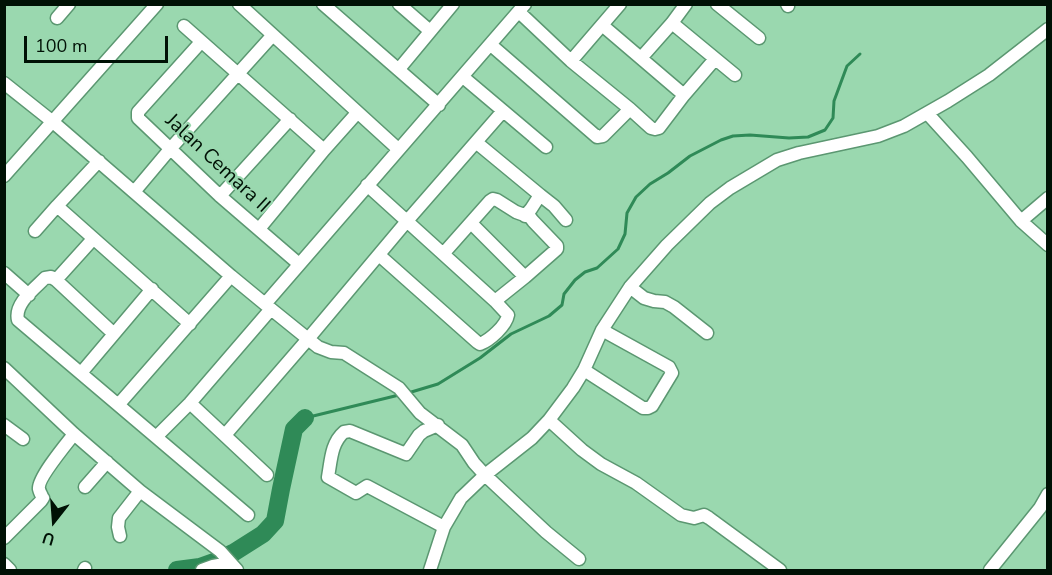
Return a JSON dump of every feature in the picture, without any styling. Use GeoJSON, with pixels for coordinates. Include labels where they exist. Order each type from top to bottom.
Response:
{"type":"FeatureCollection","features":[{"type":"Feature","properties":{"kind":"street"},"geometry":{"type":"LineString","coordinates":[[57,18],[69,4]]}},
{"type":"Feature","properties":{"kind":"street"},"geometry":{"type":"LineString","coordinates":[[4,176],[157,4]]}},
{"type":"Feature","properties":{"kind":"street"},"geometry":{"type":"LineString","coordinates":[[239,4],[398,149]]}},
{"type":"Feature","properties":{"kind":"street"},"geometry":{"type":"LineString","coordinates":[[323,4],[439,105]]}},
{"type":"Feature","properties":{"kind":"street"},"geometry":{"type":"LineString","coordinates":[[399,4],[430,31]]}},
{"type":"Feature","properties":{"kind":"street"},"geometry":{"type":"LineString","coordinates":[[399,69],[453,4]]}},
{"type":"Feature","properties":{"kind":"street"},"geometry":{"type":"LineString","coordinates":[[571,61],[620,4]]}},
{"type":"Feature","properties":{"kind":"street"},"geometry":{"type":"LineString","coordinates":[[641,58],[686,4]]}},
{"type":"Feature","properties":{"kind":"street"},"geometry":{"type":"LineString","coordinates":[[717,4],[759,38]]}},
{"type":"Feature","properties":{"kind":"street"},"geometry":{"type":"LineString","coordinates":[[156,437],[190,403],[299,264],[522,8],[571,61],[651,128],[659,128],[715,59]]}},
{"type":"Feature","properties":{"kind":"street"},"geometry":{"type":"LineString","coordinates":[[672,23],[735,75]]}},
{"type":"Feature","properties":{"kind":"street"},"geometry":{"type":"LineString","coordinates":[[602,25],[684,95]]}},
{"type":"Feature","properties":{"kind":"street"},"geometry":{"type":"LineString","coordinates":[[184,26],[324,150]]}},
{"type":"Feature","properties":{"kind":"street"},"geometry":{"type":"LineString","coordinates":[[430,570],[444,527],[461,498],[485,475],[532,438],[549,420],[584,370],[602,330],[630,287],[667,245],[710,203],[730,188],[777,160],[878,135],[904,126],[989,75],[1047,29]]}},
{"type":"Feature","properties":{"kind":"street"},"geometry":{"type":"LineString","coordinates":[[134,192],[272,36]]}},
{"type":"Feature","properties":{"kind":"street","name":"Jalan Cemara II"},"geometry":{"type":"LineString","coordinates":[[201,42],[138,112],[138,118],[220,196],[299,264]]}},
{"type":"Feature","properties":{"kind":"street"},"geometry":{"type":"LineString","coordinates":[[491,45],[597,137],[603,136],[630,109]]}},
{"type":"Feature","properties":{"kind":"street"},"geometry":{"type":"LineString","coordinates":[[462,77],[546,147]]}},
{"type":"Feature","properties":{"kind":"street"},"geometry":{"type":"LineString","coordinates":[[6,86],[53,122],[231,276],[318,347],[331,352],[344,352],[399,388],[420,413],[462,445],[485,475],[546,532],[579,559]]}},
{"type":"Feature","properties":{"kind":"street"},"geometry":{"type":"LineString","coordinates":[[225,435],[503,111]]}},
{"type":"Feature","properties":{"kind":"street"},"geometry":{"type":"LineString","coordinates":[[259,229],[357,113]]}},
{"type":"Feature","properties":{"kind":"street"},"geometry":{"type":"LineString","coordinates":[[927,113],[1021,221],[1047,245]]}},
{"type":"Feature","properties":{"kind":"street"},"geometry":{"type":"LineString","coordinates":[[220,196],[290,119]]}},
{"type":"Feature","properties":{"kind":"street"},"geometry":{"type":"LineString","coordinates":[[477,143],[554,206],[566,220]]}},
{"type":"Feature","properties":{"kind":"street"},"geometry":{"type":"LineString","coordinates":[[35,231],[99,161]]}},
{"type":"Feature","properties":{"kind":"street"},"geometry":{"type":"LineString","coordinates":[[367,185],[495,301],[508,315],[508,319],[485,342],[480,344],[379,255]]}},
{"type":"Feature","properties":{"kind":"street"},"geometry":{"type":"LineString","coordinates":[[525,216],[540,195]]}},
{"type":"Feature","properties":{"kind":"street"},"geometry":{"type":"LineString","coordinates":[[1021,221],[1047,198]]}},
{"type":"Feature","properties":{"kind":"street"},"geometry":{"type":"LineString","coordinates":[[443,254],[490,201],[497,200],[533,221],[557,246],[554,252],[495,301]]}},
{"type":"Feature","properties":{"kind":"street"},"geometry":{"type":"LineString","coordinates":[[57,206],[190,324]]}},
{"type":"Feature","properties":{"kind":"street"},"geometry":{"type":"LineString","coordinates":[[471,223],[525,277]]}},
{"type":"Feature","properties":{"kind":"street"},"geometry":{"type":"LineString","coordinates":[[56,280],[93,238]]}},
{"type":"Feature","properties":{"kind":"street"},"geometry":{"type":"LineString","coordinates":[[4,273],[29,295]]}},
{"type":"Feature","properties":{"kind":"street"},"geometry":{"type":"LineString","coordinates":[[119,405],[231,276]]}},
{"type":"Feature","properties":{"kind":"street"},"geometry":{"type":"LineString","coordinates":[[114,334],[51,277],[45,278],[18,308],[18,320],[248,515]]}},
{"type":"Feature","properties":{"kind":"street"},"geometry":{"type":"LineString","coordinates":[[630,287],[644,298],[674,306],[706,333]]}},
{"type":"Feature","properties":{"kind":"street"},"geometry":{"type":"LineString","coordinates":[[81,373],[152,290]]}},
{"type":"Feature","properties":{"kind":"street"},"geometry":{"type":"LineString","coordinates":[[584,370],[643,408],[652,406],[672,373],[669,367],[602,330]]}},
{"type":"Feature","properties":{"kind":"street"},"geometry":{"type":"LineString","coordinates":[[4,368],[74,434],[140,491],[229,561]]}},
{"type":"Feature","properties":{"kind":"street"},"geometry":{"type":"LineString","coordinates":[[190,403],[267,475]]}},
{"type":"Feature","properties":{"kind":"street"},"geometry":{"type":"LineString","coordinates":[[549,420],[601,464],[636,483],[681,515],[694,518],[704,515],[780,570]]}},
{"type":"Feature","properties":{"kind":"street"},"geometry":{"type":"LineString","coordinates":[[4,424],[23,439]]}},
{"type":"Feature","properties":{"kind":"street"},"geometry":{"type":"LineString","coordinates":[[438,425],[418,435],[406,454],[350,432],[344,432],[332,451],[328,478],[356,493],[367,486],[444,527]]}},
{"type":"Feature","properties":{"kind":"street"},"geometry":{"type":"LineString","coordinates":[[4,538],[41,501],[43,498],[38,490],[39,484],[74,434]]}},
{"type":"Feature","properties":{"kind":"street"},"geometry":{"type":"LineString","coordinates":[[85,487],[107,462]]}},
{"type":"Feature","properties":{"kind":"street"},"geometry":{"type":"LineString","coordinates":[[120,536],[119,518],[140,491]]}},
{"type":"Feature","properties":{"kind":"street"},"geometry":{"type":"LineString","coordinates":[[990,570],[1040,508],[1047,494]]}},
{"type":"Feature","properties":{"kind":"street"},"geometry":{"type":"LineString","coordinates":[[202,570],[229,561]]}},
{"type":"Feature","properties":{"kind":"street"},"geometry":{"type":"LineString","coordinates":[[4,564],[10,570]]}},
{"type":"Feature","properties":{"kind":"waterway"},"geometry":{"type":"LineString","coordinates":[[408,393],[438,384],[480,358],[511,334],[549,316],[562,305],[564,294],[575,280],[585,272],[597,268],[618,249],[625,234],[627,213],[636,197],[650,184],[690,156],[733,136],[808,137],[825,130],[833,118],[834,101],[847,66],[860,54]]}},
{"type":"Feature","properties":{"kind":"waterway"},"geometry":{"type":"LineString","coordinates":[[305,418],[399,395]]}},
{"type":"Feature","properties":{"kind":"waterway"},"geometry":{"type":"LineString","coordinates":[[177,570],[200,567],[233,553],[263,534],[275,521],[294,429],[305,418]]}}]}
